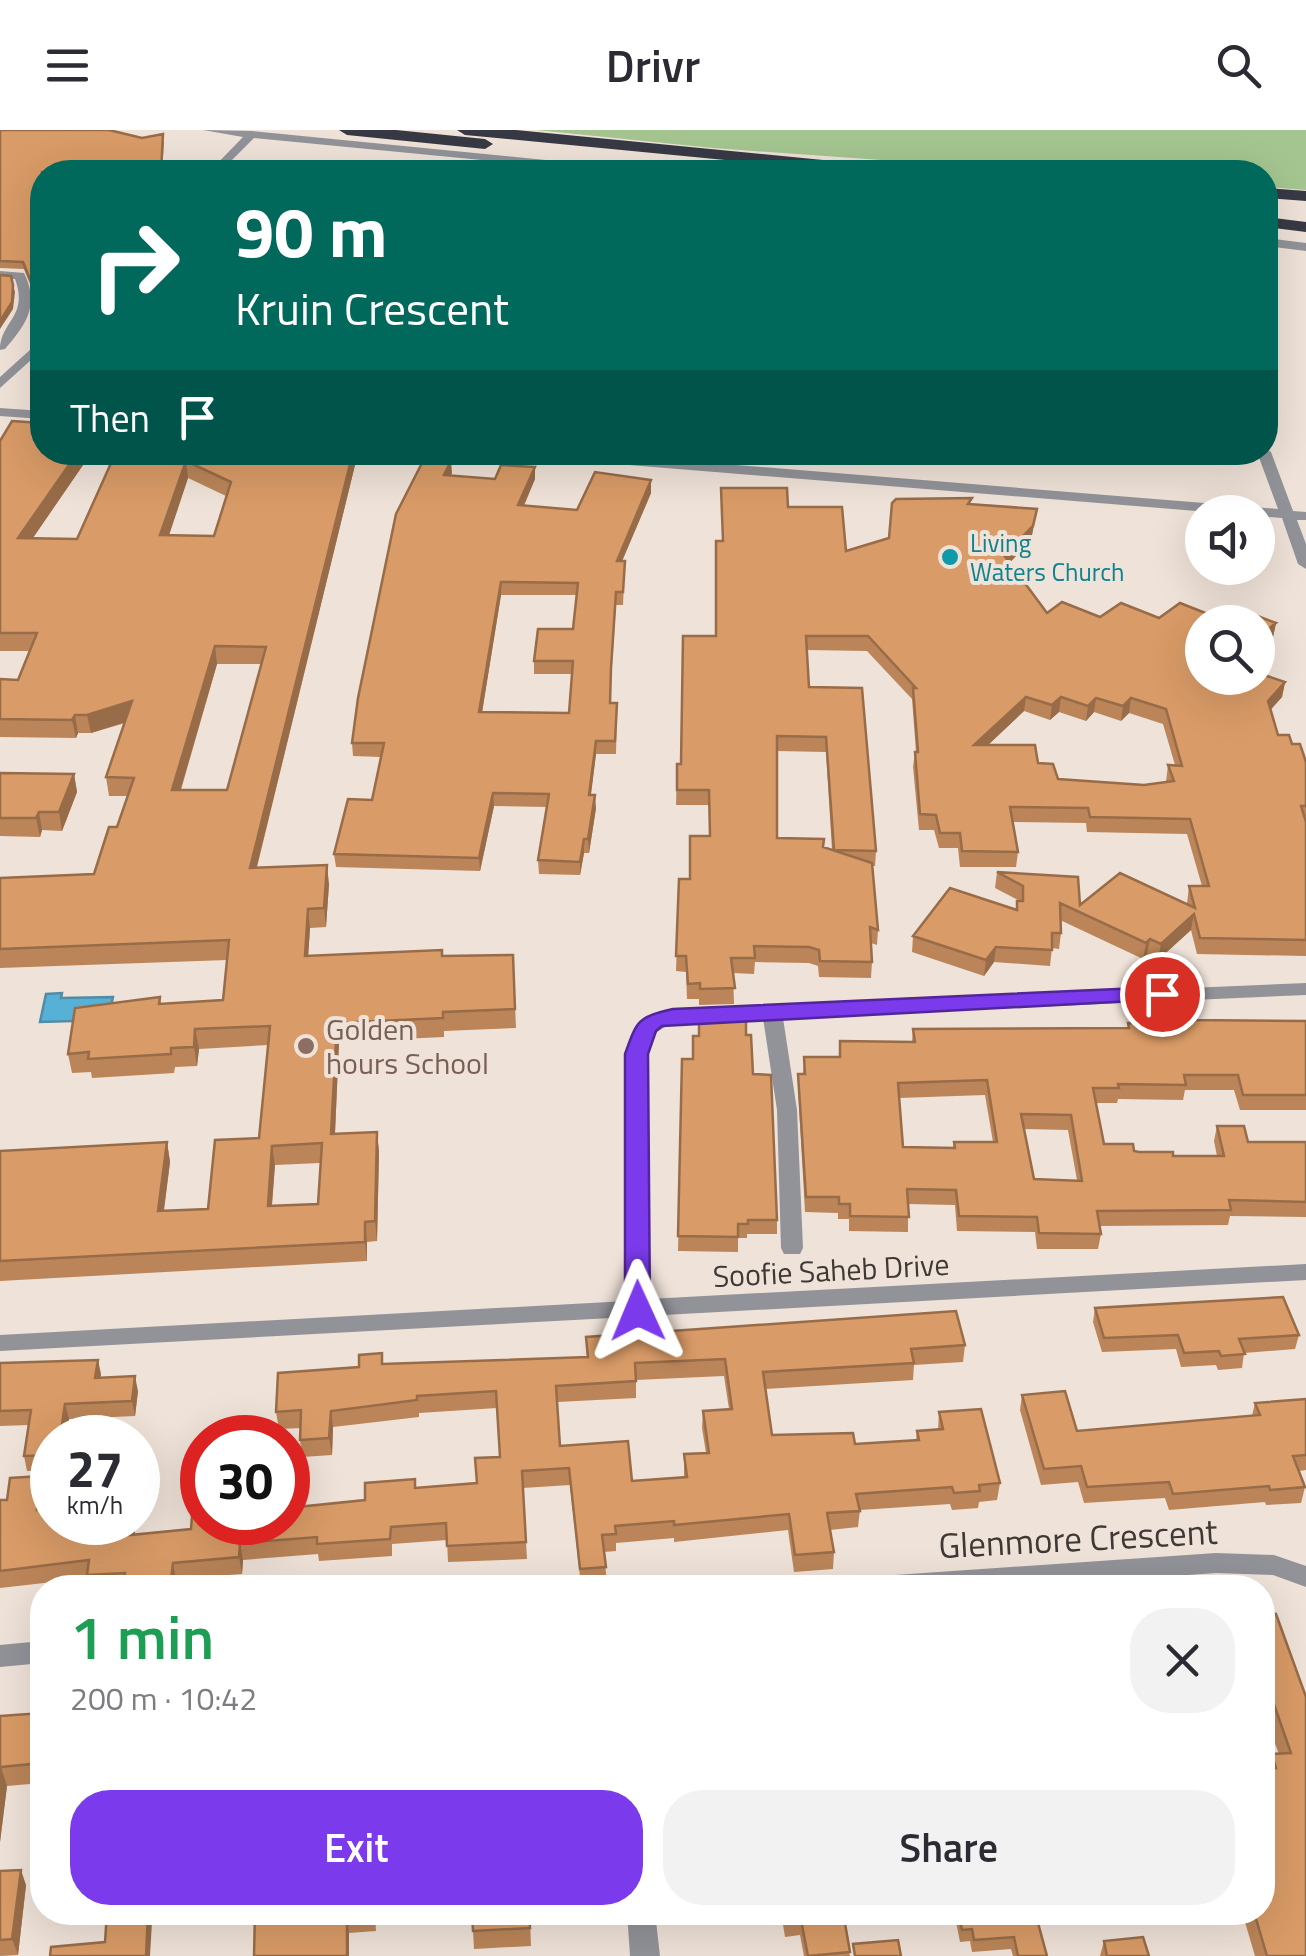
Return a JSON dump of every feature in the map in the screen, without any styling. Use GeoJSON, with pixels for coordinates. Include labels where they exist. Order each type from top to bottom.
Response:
{"type":"FeatureCollection","features":[{"type":"Feature","properties":{"kind":"highway"},"geometry":{"type":"LineString","coordinates":[[347,130],[653,160]]}},
{"type":"Feature","properties":{"kind":"highway"},"geometry":{"type":"LineString","coordinates":[[465,130],[774,160]]}},
{"type":"Feature","properties":{"kind":"highway"},"geometry":{"type":"LineString","coordinates":[[753,158],[783,160]]}},
{"type":"Feature","properties":{"kind":"highway"},"geometry":{"type":"LineString","coordinates":[[1278,194],[1306,196]]}},
{"type":"Feature","properties":{"kind":"highway"},"geometry":{"type":"LineString","coordinates":[[1278,209],[1306,212]]}},
{"type":"Feature","properties":{"kind":"highway"},"geometry":{"type":"LineString","coordinates":[[1278,223],[1306,226]]}},
{"type":"Feature","properties":{"kind":"street"},"geometry":{"type":"LineString","coordinates":[[208,130],[515,160]]}},
{"type":"Feature","properties":{"kind":"street"},"geometry":{"type":"LineString","coordinates":[[226,160],[252,134]]}},
{"type":"Feature","properties":{"kind":"street"},"geometry":{"type":"LineString","coordinates":[[1278,244],[1306,247]]}},
{"type":"Feature","properties":{"kind":"street"},"geometry":{"type":"LineString","coordinates":[[0,274],[20,276],[29,302],[18,326],[0,346]]}},
{"type":"Feature","properties":{"kind":"street"},"geometry":{"type":"LineString","coordinates":[[0,326],[18,326]]}},
{"type":"Feature","properties":{"kind":"street"},"geometry":{"type":"LineString","coordinates":[[0,384],[30,355]]}},
{"type":"Feature","properties":{"kind":"street"},"geometry":{"type":"LineString","coordinates":[[0,412],[30,414]]}},
{"type":"Feature","properties":{"kind":"street"},"geometry":{"type":"LineString","coordinates":[[679,465],[1306,516]]}},
{"type":"Feature","properties":{"kind":"street"},"geometry":{"type":"LineString","coordinates":[[1269,465],[1306,564]]}},
{"type":"Feature","properties":{"kind":"street"},"geometry":{"type":"LineString","coordinates":[[638,1311],[639,1040],[654,1020],[673,1016],[1306,988]]}},
{"type":"Feature","properties":{"kind":"street"},"geometry":{"type":"LineString","coordinates":[[772,1012],[788,1110],[792,1248]]}},
{"type":"Feature","properties":{"kind":"street","name":"Soofie Saheb Drive"},"geometry":{"type":"LineString","coordinates":[[0,1343],[1306,1272]]}},
{"type":"Feature","properties":{"kind":"street","name":"Glenmore Crescent"},"geometry":{"type":"LineString","coordinates":[[1049,1575],[1216,1564],[1274,1565],[1306,1577]]}},
{"type":"Feature","properties":{"kind":"street"},"geometry":{"type":"LineString","coordinates":[[0,1656],[30,1653]]}},
{"type":"Feature","properties":{"kind":"street"},"geometry":{"type":"LineString","coordinates":[[642,1925],[645,1956]]}},
{"type":"Feature","properties":{"kind":"green space"},"geometry":{"type":"Polygon","coordinates":[[[536,130],[1306,130],[1306,190],[1278,188],[1278,160],[881,160],[536,130]]]}},
{"type":"Feature","properties":{"kind":"water"},"geometry":{"type":"Polygon","coordinates":[[[62,993],[61,998],[113,997],[108,1020],[40,1022],[46,994],[62,993]]]}},
{"type":"Feature","properties":{"kind":"building"},"geometry":{"type":"Polygon","coordinates":[[[0,130],[109,130],[142,138],[163,134],[162,160],[30,160],[30,280],[23,262],[0,261],[0,130]]]}},
{"type":"Feature","properties":{"kind":"building"},"geometry":{"type":"Polygon","coordinates":[[[0,275],[11,276],[13,285],[12,302],[0,321],[0,275]]]}},
{"type":"Feature","properties":{"kind":"building"},"geometry":{"type":"Polygon","coordinates":[[[12,421],[30,422],[30,465],[69,465],[18,538],[77,539],[110,465],[185,465],[160,535],[214,536],[231,482],[195,465],[350,465],[250,868],[327,865],[324,908],[308,909],[305,956],[442,950],[442,956],[513,955],[515,1009],[443,1012],[443,1018],[337,1023],[331,1134],[377,1132],[375,1221],[365,1222],[365,1242],[0,1261],[0,1151],[167,1142],[158,1211],[208,1209],[215,1140],[259,1138],[270,1026],[195,1029],[194,1047],[171,1048],[171,1054],[88,1059],[89,1052],[68,1054],[75,1008],[160,997],[159,1004],[223,1000],[229,940],[0,949],[0,878],[94,874],[109,827],[117,827],[134,778],[106,777],[132,701],[75,715],[72,720],[0,719],[0,679],[18,680],[37,633],[0,633],[0,441],[12,421]],[[215,646],[172,790],[227,790],[266,647],[215,646]],[[322,1143],[272,1146],[268,1206],[318,1204],[322,1143]]]}},
{"type":"Feature","properties":{"kind":"building"},"geometry":{"type":"Polygon","coordinates":[[[421,465],[449,465],[444,475],[495,479],[501,465],[535,467],[518,505],[577,510],[595,472],[651,480],[617,561],[625,561],[623,592],[616,592],[611,668],[610,703],[617,703],[615,741],[596,741],[589,795],[595,795],[580,862],[538,860],[549,794],[493,793],[479,858],[334,854],[348,799],[372,800],[384,743],[352,743],[396,514],[421,465]],[[501,582],[479,712],[569,713],[573,661],[534,661],[538,629],[573,629],[578,583],[501,582]]]}},
{"type":"Feature","properties":{"kind":"building"},"geometry":{"type":"Polygon","coordinates":[[[721,488],[787,488],[788,507],[842,507],[846,551],[889,538],[892,503],[896,499],[972,498],[968,504],[1037,509],[1033,526],[1004,555],[1047,613],[1062,602],[1100,617],[1121,603],[1159,618],[1180,603],[1185,605],[1185,695],[1273,695],[1268,701],[1278,735],[1289,735],[1292,744],[1300,744],[1306,762],[1306,806],[1301,806],[1306,822],[1306,940],[1200,938],[1194,914],[1161,944],[1150,939],[1146,943],[1060,903],[1061,933],[1052,933],[1052,950],[996,947],[986,960],[913,936],[950,888],[1017,910],[1017,901],[1023,901],[1023,886],[997,872],[1078,877],[1080,905],[1120,873],[1195,908],[1189,886],[1209,886],[1190,819],[1090,817],[1088,808],[1010,807],[1018,852],[962,851],[960,833],[940,833],[936,815],[920,814],[915,752],[916,688],[868,636],[806,636],[809,687],[862,688],[876,851],[834,850],[826,737],[777,736],[777,838],[824,839],[823,847],[872,863],[878,930],[870,927],[872,962],[820,961],[819,950],[809,947],[754,946],[755,958],[731,958],[735,988],[700,989],[700,983],[688,984],[686,956],[676,956],[679,879],[690,879],[690,836],[710,836],[709,790],[677,790],[683,636],[716,636],[716,541],[723,541],[721,488]],[[1026,697],[974,745],[1035,745],[1038,763],[1053,764],[1058,779],[1144,785],[1174,781],[1168,765],[1182,766],[1166,709],[1131,698],[1123,706],[1096,698],[1088,706],[1061,697],[1052,705],[1026,697]]]}},
{"type":"Feature","properties":{"kind":"building"},"geometry":{"type":"Polygon","coordinates":[[[1275,679],[1285,682],[1275,693],[1275,679]]]}},
{"type":"Feature","properties":{"kind":"building"},"geometry":{"type":"Polygon","coordinates":[[[0,773],[74,774],[59,812],[39,812],[36,818],[0,818],[0,773]]]}},
{"type":"Feature","properties":{"kind":"building"},"geometry":{"type":"Polygon","coordinates":[[[1162,1008],[1188,1009],[1191,1020],[1306,1021],[1306,1095],[1243,1095],[1238,1075],[1184,1075],[1186,1085],[1118,1084],[1119,1088],[1093,1088],[1104,1144],[1133,1144],[1134,1151],[1173,1152],[1173,1156],[1224,1156],[1217,1126],[1244,1126],[1248,1142],[1306,1142],[1306,1202],[1229,1200],[1231,1210],[1097,1211],[1101,1234],[1039,1233],[1037,1217],[959,1216],[956,1190],[907,1189],[909,1217],[850,1216],[850,1204],[839,1204],[839,1197],[806,1197],[798,1074],[805,1074],[804,1057],[840,1057],[840,1041],[915,1042],[913,1029],[1129,1028],[1128,1023],[1165,1024],[1162,1008]],[[987,1080],[898,1083],[903,1147],[955,1148],[954,1142],[997,1142],[987,1080]],[[1021,1114],[1034,1179],[1082,1181],[1071,1115],[1021,1114]]]}},
{"type":"Feature","properties":{"kind":"building"},"geometry":{"type":"Polygon","coordinates":[[[737,1009],[738,1018],[746,1018],[746,1035],[751,1035],[753,1074],[771,1075],[777,1220],[738,1224],[738,1237],[678,1236],[682,1059],[693,1059],[693,1036],[699,1036],[699,1011],[737,1009]]]}},
{"type":"Feature","properties":{"kind":"building"},"geometry":{"type":"Polygon","coordinates":[[[1283,1297],[1299,1335],[1239,1339],[1245,1354],[1221,1356],[1219,1351],[1184,1353],[1178,1335],[1104,1338],[1095,1308],[1283,1297]]]}},
{"type":"Feature","properties":{"kind":"building"},"geometry":{"type":"Polygon","coordinates":[[[956,1311],[965,1345],[911,1349],[914,1363],[763,1372],[772,1435],[853,1433],[855,1444],[919,1440],[917,1431],[943,1429],[939,1412],[981,1409],[1000,1483],[979,1485],[980,1491],[954,1493],[952,1487],[856,1494],[860,1511],[827,1513],[834,1552],[795,1555],[789,1514],[674,1525],[674,1521],[615,1526],[616,1534],[602,1535],[606,1567],[580,1569],[569,1468],[522,1471],[526,1542],[447,1546],[446,1523],[391,1527],[390,1539],[317,1544],[317,1537],[310,1538],[310,1506],[365,1500],[365,1483],[415,1479],[415,1488],[477,1483],[475,1458],[500,1457],[496,1391],[417,1396],[417,1400],[331,1411],[329,1438],[310,1439],[310,1415],[301,1415],[301,1410],[276,1412],[278,1373],[359,1367],[359,1355],[382,1353],[382,1364],[588,1357],[586,1337],[956,1311]],[[725,1359],[635,1363],[636,1381],[556,1386],[560,1446],[628,1441],[632,1481],[687,1477],[684,1454],[709,1453],[703,1411],[732,1409],[725,1359]]]}},
{"type":"Feature","properties":{"kind":"building"},"geometry":{"type":"Polygon","coordinates":[[[98,1360],[95,1378],[135,1376],[132,1401],[65,1404],[63,1415],[0,1411],[0,1363],[98,1360]]]}},
{"type":"Feature","properties":{"kind":"building"},"geometry":{"type":"Polygon","coordinates":[[[1065,1391],[1077,1431],[1260,1415],[1255,1403],[1306,1399],[1306,1455],[1293,1456],[1305,1487],[1173,1494],[1169,1482],[1087,1487],[1081,1466],[1044,1469],[1022,1395],[1065,1391]]]}},
{"type":"Feature","properties":{"kind":"building"},"geometry":{"type":"Polygon","coordinates":[[[30,1417],[30,1456],[24,1456],[30,1417]]]}},
{"type":"Feature","properties":{"kind":"building"},"geometry":{"type":"Polygon","coordinates":[[[30,1477],[30,1545],[160,1545],[160,1532],[180,1530],[180,1545],[240,1545],[239,1557],[173,1563],[172,1575],[87,1575],[89,1560],[0,1571],[0,1500],[7,1500],[10,1478],[30,1477]]]}},
{"type":"Feature","properties":{"kind":"building"},"geometry":{"type":"Polygon","coordinates":[[[1275,1614],[1306,1697],[1306,1956],[1267,1956],[1258,1925],[1275,1925],[1275,1754],[1291,1753],[1275,1707],[1275,1614]]]}},
{"type":"Feature","properties":{"kind":"building"},"geometry":{"type":"Polygon","coordinates":[[[30,1714],[30,1764],[1,1767],[0,1774],[0,1716],[30,1714]]]}},
{"type":"Feature","properties":{"kind":"building"},"geometry":{"type":"Polygon","coordinates":[[[21,1870],[12,1939],[0,1940],[0,1871],[21,1870]]]}},
{"type":"Feature","properties":{"kind":"building"},"geometry":{"type":"Polygon","coordinates":[[[106,1925],[147,1925],[146,1956],[50,1956],[51,1947],[105,1942],[106,1925]]]}},
{"type":"Feature","properties":{"kind":"building"},"geometry":{"type":"Polygon","coordinates":[[[255,1925],[347,1925],[347,1956],[254,1956],[255,1925]]]}},
{"type":"Feature","properties":{"kind":"building"},"geometry":{"type":"Polygon","coordinates":[[[473,1925],[530,1925],[530,1928],[473,1931],[473,1925]]]}},
{"type":"Feature","properties":{"kind":"building"},"geometry":{"type":"Polygon","coordinates":[[[802,1925],[845,1925],[850,1952],[808,1956],[802,1925]]]}},
{"type":"Feature","properties":{"kind":"building"},"geometry":{"type":"Polygon","coordinates":[[[961,1925],[1039,1925],[1047,1956],[1018,1956],[1014,1937],[974,1940],[972,1929],[962,1930],[961,1925]]]}},
{"type":"Feature","properties":{"kind":"building"},"geometry":{"type":"Polygon","coordinates":[[[1143,1937],[1149,1956],[1107,1956],[1104,1941],[1143,1937]]]}},
{"type":"Feature","properties":{"kind":"building"},"geometry":{"type":"Polygon","coordinates":[[[898,1940],[901,1956],[855,1956],[853,1944],[898,1940]]]}},
{"type":"Feature","properties":{"kind":"place","name":"Living Waters Church"},"geometry":{"type":"Point","coordinates":[950,557]}},
{"type":"Feature","properties":{"kind":"place","name":"Golden hours School"},"geometry":{"type":"Point","coordinates":[306,1046]}},
{"type":"Feature","properties":{"kind":"route"},"geometry":{"type":"LineString","coordinates":[[638,1311],[637,1054],[639,1040],[654,1020],[673,1016],[1162,994]]}}]}
